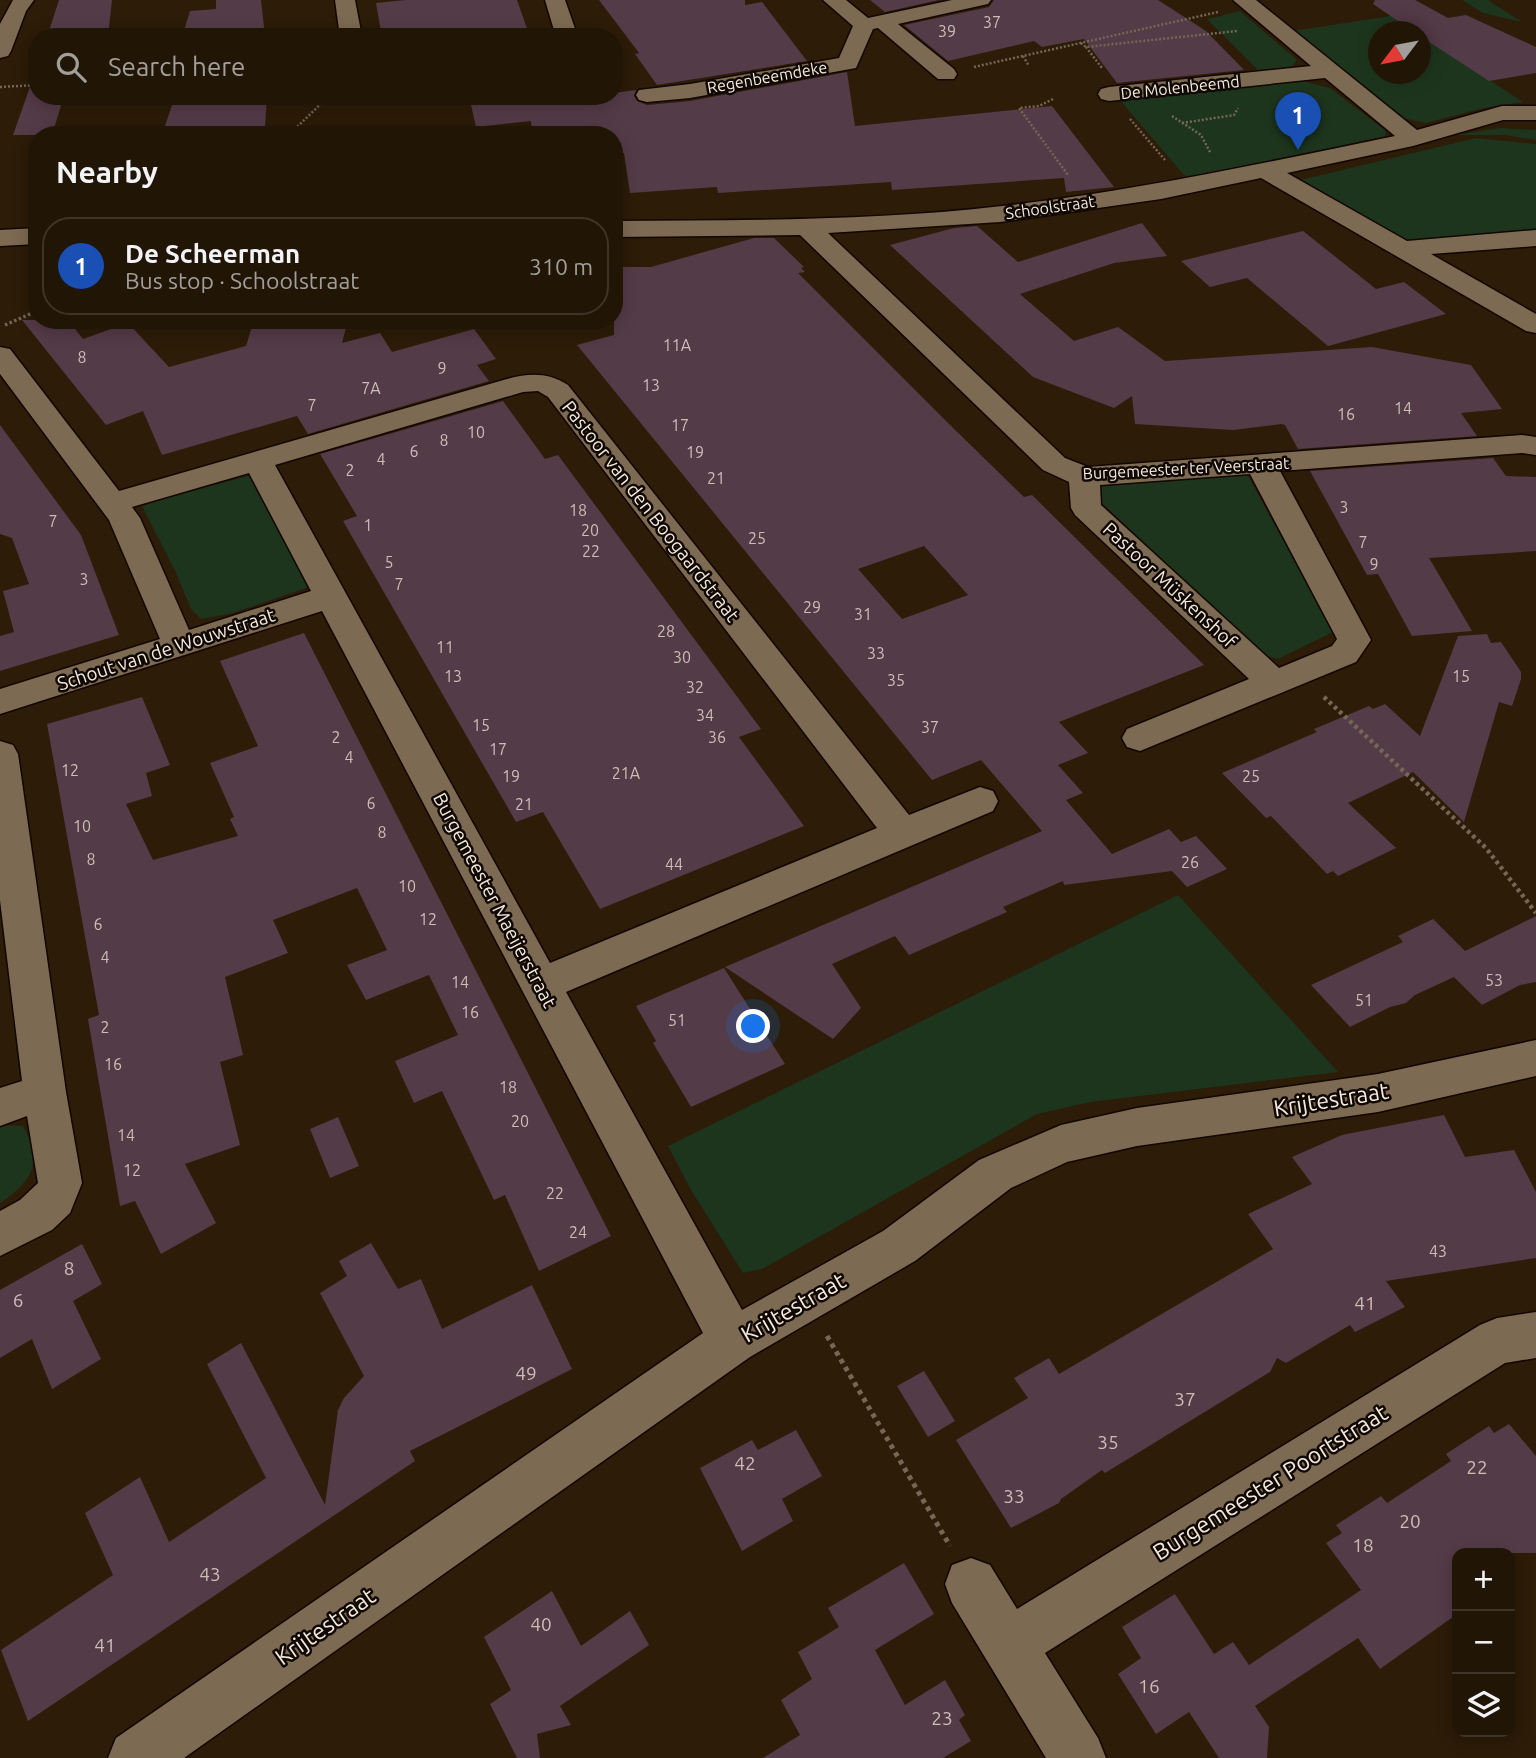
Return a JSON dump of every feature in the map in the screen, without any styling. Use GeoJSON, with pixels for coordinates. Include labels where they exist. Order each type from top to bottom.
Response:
{"type":"FeatureCollection","features":[{"type":"Feature","properties":{"kind":"street"},"geometry":{"type":"LineString","coordinates":[[345,0],[350,28]]}},
{"type":"Feature","properties":{"kind":"street"},"geometry":{"type":"LineString","coordinates":[[555,0],[564,28]]}},
{"type":"Feature","properties":{"kind":"street"},"geometry":{"type":"LineString","coordinates":[[833,0],[873,23],[946,74]]}},
{"type":"Feature","properties":{"kind":"street"},"geometry":{"type":"LineString","coordinates":[[873,23],[981,0]]}},
{"type":"Feature","properties":{"kind":"street"},"geometry":{"type":"LineString","coordinates":[[1246,2],[1413,139]]}},
{"type":"Feature","properties":{"kind":"street"},"geometry":{"type":"LineString","coordinates":[[0,51],[13,8]]}},
{"type":"Feature","properties":{"kind":"street","name":"Regenbeemdeke"},"geometry":{"type":"LineString","coordinates":[[647,95],[690,91],[848,62],[873,23]]}},
{"type":"Feature","properties":{"kind":"street","name":"De Molenbeemd"},"geometry":{"type":"LineString","coordinates":[[1109,94],[1330,71]]}},
{"type":"Feature","properties":{"kind":"street","name":"Schoolstraat"},"geometry":{"type":"LineString","coordinates":[[623,229],[807,228],[987,215],[1188,187],[1268,172],[1478,122],[1534,116]]}},
{"type":"Feature","properties":{"kind":"street"},"geometry":{"type":"LineString","coordinates":[[1268,172],[1536,325]]}},
{"type":"Feature","properties":{"kind":"street","name":"Burgemeester ter Veerstraat"},"geometry":{"type":"LineString","coordinates":[[807,228],[1054,464],[1084,477],[1522,444],[1536,446]]}},
{"type":"Feature","properties":{"kind":"street"},"geometry":{"type":"LineString","coordinates":[[0,238],[28,236]]}},
{"type":"Feature","properties":{"kind":"street"},"geometry":{"type":"LineString","coordinates":[[1401,249],[1536,238]]}},
{"type":"Feature","properties":{"kind":"street"},"geometry":{"type":"LineString","coordinates":[[0,355],[124,519],[179,645]]}},
{"type":"Feature","properties":{"kind":"street","name":"Pastoor van den Boogaardstraat"},"geometry":{"type":"LineString","coordinates":[[111,503],[517,385],[533,382],[548,384],[558,391],[902,833]]}},
{"type":"Feature","properties":{"kind":"street","name":"Burgemeester Maeijerstraat"},"geometry":{"type":"LineString","coordinates":[[257,460],[333,596],[733,1341]]}},
{"type":"Feature","properties":{"kind":"street"},"geometry":{"type":"LineString","coordinates":[[1140,737],[1344,654],[1354,640],[1261,465]]}},
{"type":"Feature","properties":{"kind":"street","name":"Pastoor Müskenshof"},"geometry":{"type":"LineString","coordinates":[[1084,477],[1086,508],[1287,678]]}},
{"type":"Feature","properties":{"kind":"street","name":"Schout van de Wouwstraat"},"geometry":{"type":"LineString","coordinates":[[0,702],[333,596]]}},
{"type":"Feature","properties":{"kind":"street"},"geometry":{"type":"LineString","coordinates":[[0,754],[45,1092],[60,1183],[54,1199],[36,1215],[0,1235]]}},
{"type":"Feature","properties":{"kind":"street"},"geometry":{"type":"LineString","coordinates":[[540,985],[980,801]]}},
{"type":"Feature","properties":{"kind":"street","name":"Krijtestraat"},"geometry":{"type":"LineString","coordinates":[[136,1758],[733,1341],[899,1246],[995,1174],[1062,1144],[1137,1127],[1378,1093],[1536,1058]]}},
{"type":"Feature","properties":{"kind":"street"},"geometry":{"type":"LineString","coordinates":[[0,1107],[45,1092]]}},
{"type":"Feature","properties":{"kind":"street","name":"Burgemeester Poortstraat"},"geometry":{"type":"LineString","coordinates":[[1010,1644],[1497,1341],[1536,1335]]}},
{"type":"Feature","properties":{"kind":"street"},"geometry":{"type":"LineString","coordinates":[[971,1584],[1078,1758]]}},
{"type":"Feature","properties":{"kind":"path"},"geometry":{"type":"LineString","coordinates":[[946,74],[1246,2]]}},
{"type":"Feature","properties":{"kind":"path"},"geometry":{"type":"LineString","coordinates":[[1081,43],[1086,47],[1277,27]]}},
{"type":"Feature","properties":{"kind":"path"},"geometry":{"type":"LineString","coordinates":[[1023,56],[1029,66]]}},
{"type":"Feature","properties":{"kind":"path"},"geometry":{"type":"LineString","coordinates":[[0,87],[28,85]]}},
{"type":"Feature","properties":{"kind":"path"},"geometry":{"type":"LineString","coordinates":[[1109,94],[1151,107],[1194,128],[1209,144],[1210,154]]}},
{"type":"Feature","properties":{"kind":"path","name":"De Molenbeemd"},"geometry":{"type":"LineString","coordinates":[[1109,94],[1188,187]]}},
{"type":"Feature","properties":{"kind":"path"},"geometry":{"type":"LineString","coordinates":[[1053,99],[1039,106],[1020,108],[1087,202]]}},
{"type":"Feature","properties":{"kind":"path"},"geometry":{"type":"LineString","coordinates":[[298,126],[320,105]]}},
{"type":"Feature","properties":{"kind":"path"},"geometry":{"type":"LineString","coordinates":[[0,327],[28,315]]}},
{"type":"Feature","properties":{"kind":"path"},"geometry":{"type":"LineString","coordinates":[[1287,678],[1486,848],[1536,913]]}},
{"type":"Feature","properties":{"kind":"path"},"geometry":{"type":"LineString","coordinates":[[806,1299],[971,1584]]}},
{"type":"Feature","properties":{"kind":"green space"},"geometry":{"type":"Polygon","coordinates":[[[1376,0],[1399,0],[1416,13],[1421,21],[1368,21],[1368,84],[1431,84],[1431,38],[1523,102],[1484,108],[1426,123],[1402,118],[1293,31],[1397,15],[1376,0]]]}},
{"type":"Feature","properties":{"kind":"green space"},"geometry":{"type":"Polygon","coordinates":[[[1462,0],[1488,0],[1522,22],[1483,13],[1462,0]]]}},
{"type":"Feature","properties":{"kind":"green space"},"geometry":{"type":"Polygon","coordinates":[[[1240,11],[1297,60],[1292,67],[1258,70],[1207,19],[1240,11]]]}},
{"type":"Feature","properties":{"kind":"green space"},"geometry":{"type":"Polygon","coordinates":[[[1298,80],[1330,88],[1386,131],[1385,136],[1189,181],[1119,99],[1298,80]]]}},
{"type":"Feature","properties":{"kind":"green space"},"geometry":{"type":"Polygon","coordinates":[[[1501,128],[1536,130],[1536,140],[1504,135],[1454,135],[1501,128]]]}},
{"type":"Feature","properties":{"kind":"green space"},"geometry":{"type":"Polygon","coordinates":[[[1476,138],[1536,144],[1536,232],[1497,233],[1470,240],[1397,240],[1296,181],[1476,138]]]}},
{"type":"Feature","properties":{"kind":"green space"},"geometry":{"type":"Polygon","coordinates":[[[1246,472],[1333,632],[1278,659],[1264,655],[1088,490],[1111,481],[1246,472]]]}},
{"type":"Feature","properties":{"kind":"green space"},"geometry":{"type":"Polygon","coordinates":[[[252,475],[309,587],[233,613],[201,619],[191,609],[142,506],[252,475]]]}},
{"type":"Feature","properties":{"kind":"green space"},"geometry":{"type":"Polygon","coordinates":[[[1178,895],[1338,1072],[1090,1102],[1037,1114],[762,1269],[743,1273],[691,1190],[668,1146],[1178,895]]]}},
{"type":"Feature","properties":{"kind":"green space"},"geometry":{"type":"Polygon","coordinates":[[[0,1125],[23,1126],[33,1151],[33,1161],[27,1179],[0,1203],[0,1125]]]}},
{"type":"Feature","properties":{"kind":"building"},"geometry":{"type":"Polygon","coordinates":[[[59,0],[112,0],[109,28],[50,28],[59,0]]]}},
{"type":"Feature","properties":{"kind":"building"},"geometry":{"type":"Polygon","coordinates":[[[216,0],[261,0],[264,28],[185,28],[190,11],[216,9],[216,0]]]}},
{"type":"Feature","properties":{"kind":"building"},"geometry":{"type":"Polygon","coordinates":[[[405,0],[517,0],[527,28],[380,28],[376,3],[405,0]]]}},
{"type":"Feature","properties":{"kind":"building"},"geometry":{"type":"Polygon","coordinates":[[[599,0],[745,0],[745,5],[762,2],[807,61],[657,85],[635,54],[639,53],[623,28],[620,28],[599,0]]]}},
{"type":"Feature","properties":{"kind":"building"},"geometry":{"type":"Polygon","coordinates":[[[870,0],[939,0],[885,12],[870,0]]]}},
{"type":"Feature","properties":{"kind":"building"},"geometry":{"type":"Polygon","coordinates":[[[994,0],[1158,0],[1206,31],[1244,70],[1117,83],[1084,39],[1042,47],[1034,41],[948,61],[904,25],[989,7],[994,0]]]}},
{"type":"Feature","properties":{"kind":"building"},"geometry":{"type":"Polygon","coordinates":[[[1375,0],[1415,0],[1448,18],[1466,15],[1536,47],[1536,73],[1489,81],[1431,43],[1431,21],[1398,21],[1373,4],[1375,0]]]}},
{"type":"Feature","properties":{"kind":"building"},"geometry":{"type":"Polygon","coordinates":[[[847,72],[855,126],[1052,106],[1114,187],[1066,192],[1064,178],[892,190],[891,182],[718,193],[717,187],[630,193],[623,153],[623,126],[531,126],[531,121],[476,126],[471,105],[623,105],[623,92],[636,90],[634,96],[637,101],[647,105],[690,101],[847,72]]]}},
{"type":"Feature","properties":{"kind":"building"},"geometry":{"type":"Polygon","coordinates":[[[28,92],[28,105],[61,105],[55,126],[28,126],[28,135],[13,135],[28,92]]]}},
{"type":"Feature","properties":{"kind":"building"},"geometry":{"type":"Polygon","coordinates":[[[172,105],[266,105],[265,126],[165,126],[172,105]]]}},
{"type":"Feature","properties":{"kind":"building"},"geometry":{"type":"Polygon","coordinates":[[[1142,223],[1167,256],[1114,263],[1020,294],[1074,341],[1118,327],[1165,361],[1372,347],[1471,365],[1502,409],[1461,413],[1477,436],[1298,449],[1285,425],[1281,424],[1233,430],[1135,424],[1132,396],[1114,408],[1033,377],[890,245],[954,228],[977,226],[1018,262],[1142,223]]]}},
{"type":"Feature","properties":{"kind":"building"},"geometry":{"type":"Polygon","coordinates":[[[1303,231],[1376,289],[1404,282],[1446,314],[1328,346],[1247,278],[1210,287],[1181,261],[1303,231]]]}},
{"type":"Feature","properties":{"kind":"building"},"geometry":{"type":"Polygon","coordinates":[[[754,238],[774,238],[804,267],[801,268],[805,272],[798,273],[947,422],[1024,497],[1032,495],[1204,665],[1059,722],[1088,753],[1058,765],[1083,793],[1066,800],[1112,854],[1169,829],[1181,842],[1196,836],[1227,869],[1187,887],[1172,871],[1064,885],[1063,881],[1003,907],[1007,912],[909,955],[895,936],[832,964],[861,1008],[833,1039],[725,967],[1042,831],[981,760],[932,780],[577,345],[614,335],[614,329],[623,329],[623,267],[651,267],[754,238]],[[924,546],[858,569],[902,619],[968,595],[924,546]]]}},
{"type":"Feature","properties":{"kind":"building"},"geometry":{"type":"Polygon","coordinates":[[[29,329],[75,329],[83,339],[111,329],[134,329],[169,367],[246,346],[251,329],[346,329],[342,343],[380,333],[392,352],[474,329],[496,359],[477,365],[489,381],[308,434],[297,416],[162,455],[143,411],[106,425],[29,329]]]}},
{"type":"Feature","properties":{"kind":"building"},"geometry":{"type":"Polygon","coordinates":[[[503,401],[545,459],[558,455],[761,729],[739,737],[804,826],[600,909],[543,812],[516,822],[343,521],[357,516],[320,454],[503,401]]]}},
{"type":"Feature","properties":{"kind":"building"},"geometry":{"type":"Polygon","coordinates":[[[0,425],[81,535],[119,635],[0,671],[0,636],[14,632],[3,591],[29,584],[12,538],[0,534],[0,425]]]}},
{"type":"Feature","properties":{"kind":"building"},"geometry":{"type":"Polygon","coordinates":[[[1493,458],[1506,476],[1536,477],[1536,551],[1429,558],[1472,631],[1412,636],[1378,574],[1367,575],[1310,471],[1493,458]]]}},
{"type":"Feature","properties":{"kind":"building"},"geometry":{"type":"Polygon","coordinates":[[[304,633],[611,1236],[539,1271],[505,1195],[494,1200],[442,1091],[414,1103],[395,1061],[458,1035],[429,975],[366,1000],[347,965],[387,950],[357,888],[273,920],[288,953],[225,977],[243,1055],[220,1062],[240,1145],[185,1164],[216,1223],[161,1254],[135,1201],[120,1206],[88,1019],[99,1015],[47,724],[142,697],[170,765],[146,773],[152,796],[126,804],[153,860],[238,836],[230,819],[234,817],[210,763],[258,746],[220,661],[304,633]]]}},
{"type":"Feature","properties":{"kind":"building"},"geometry":{"type":"Polygon","coordinates":[[[1487,634],[1491,643],[1501,642],[1521,672],[1521,679],[1512,706],[1499,702],[1464,822],[1413,772],[1348,803],[1396,848],[1338,876],[1333,871],[1327,874],[1271,816],[1266,818],[1222,773],[1369,706],[1373,709],[1385,704],[1420,736],[1458,636],[1487,634]]]}},
{"type":"Feature","properties":{"kind":"building"},"geometry":{"type":"Polygon","coordinates":[[[1536,916],[1536,982],[1520,985],[1482,1005],[1454,977],[1415,995],[1406,1003],[1390,1007],[1350,1027],[1311,985],[1403,942],[1398,936],[1433,919],[1465,951],[1536,916]]]}},
{"type":"Feature","properties":{"kind":"building"},"geometry":{"type":"Polygon","coordinates":[[[724,968],[785,1064],[691,1107],[653,1043],[656,1041],[636,1006],[724,968]]]}},
{"type":"Feature","properties":{"kind":"building"},"geometry":{"type":"Polygon","coordinates":[[[1444,1115],[1465,1157],[1514,1150],[1536,1192],[1536,1258],[1386,1281],[1405,1307],[1355,1332],[1350,1325],[1286,1363],[1277,1358],[1270,1372],[1105,1473],[1102,1470],[1059,1503],[1011,1528],[956,1440],[1028,1398],[1014,1378],[1049,1358],[1059,1374],[1273,1249],[1248,1214],[1312,1184],[1292,1157],[1342,1135],[1444,1115]]]}},
{"type":"Feature","properties":{"kind":"building"},"geometry":{"type":"Polygon","coordinates":[[[338,1117],[359,1166],[330,1178],[310,1129],[338,1117]]]}},
{"type":"Feature","properties":{"kind":"building"},"geometry":{"type":"Polygon","coordinates":[[[371,1243],[398,1289],[421,1279],[442,1329],[532,1285],[572,1369],[410,1451],[415,1461],[28,1721],[1,1650],[113,1575],[85,1513],[140,1477],[169,1542],[266,1478],[207,1364],[241,1343],[325,1505],[338,1410],[344,1398],[364,1376],[320,1293],[347,1276],[339,1261],[371,1243]]]}},
{"type":"Feature","properties":{"kind":"building"},"geometry":{"type":"Polygon","coordinates":[[[82,1244],[102,1284],[73,1301],[101,1359],[52,1389],[32,1339],[0,1358],[0,1290],[82,1244]]]}},
{"type":"Feature","properties":{"kind":"building"},"geometry":{"type":"Polygon","coordinates":[[[924,1371],[955,1421],[928,1437],[897,1386],[924,1371]]]}},
{"type":"Feature","properties":{"kind":"building"},"geometry":{"type":"Polygon","coordinates":[[[1509,1424],[1536,1456],[1536,1553],[1515,1553],[1515,1548],[1452,1548],[1452,1618],[1380,1669],[1358,1638],[1255,1706],[1269,1727],[1267,1758],[1219,1758],[1189,1712],[1156,1734],[1118,1674],[1141,1658],[1122,1627],[1175,1594],[1214,1654],[1233,1642],[1249,1665],[1361,1590],[1326,1543],[1342,1533],[1336,1525],[1381,1496],[1387,1503],[1451,1461],[1446,1454],[1489,1426],[1494,1433],[1509,1424]]]}},
{"type":"Feature","properties":{"kind":"building"},"geometry":{"type":"Polygon","coordinates":[[[796,1430],[822,1476],[782,1499],[793,1521],[742,1551],[700,1468],[752,1440],[758,1450],[796,1430]]]}},
{"type":"Feature","properties":{"kind":"building"},"geometry":{"type":"Polygon","coordinates":[[[904,1563],[934,1614],[875,1650],[905,1705],[945,1680],[965,1715],[959,1720],[971,1741],[943,1758],[763,1758],[800,1735],[781,1700],[812,1679],[798,1652],[839,1627],[828,1608],[904,1563]]]}},
{"type":"Feature","properties":{"kind":"building"},"geometry":{"type":"Polygon","coordinates":[[[552,1591],[581,1646],[630,1611],[649,1645],[560,1706],[571,1725],[537,1734],[540,1758],[517,1758],[490,1704],[511,1690],[484,1637],[552,1591]]]}},
{"type":"Feature","properties":{"kind":"place","name":"De Scheerman"},"geometry":{"type":"Point","coordinates":[1298,150]}}]}
